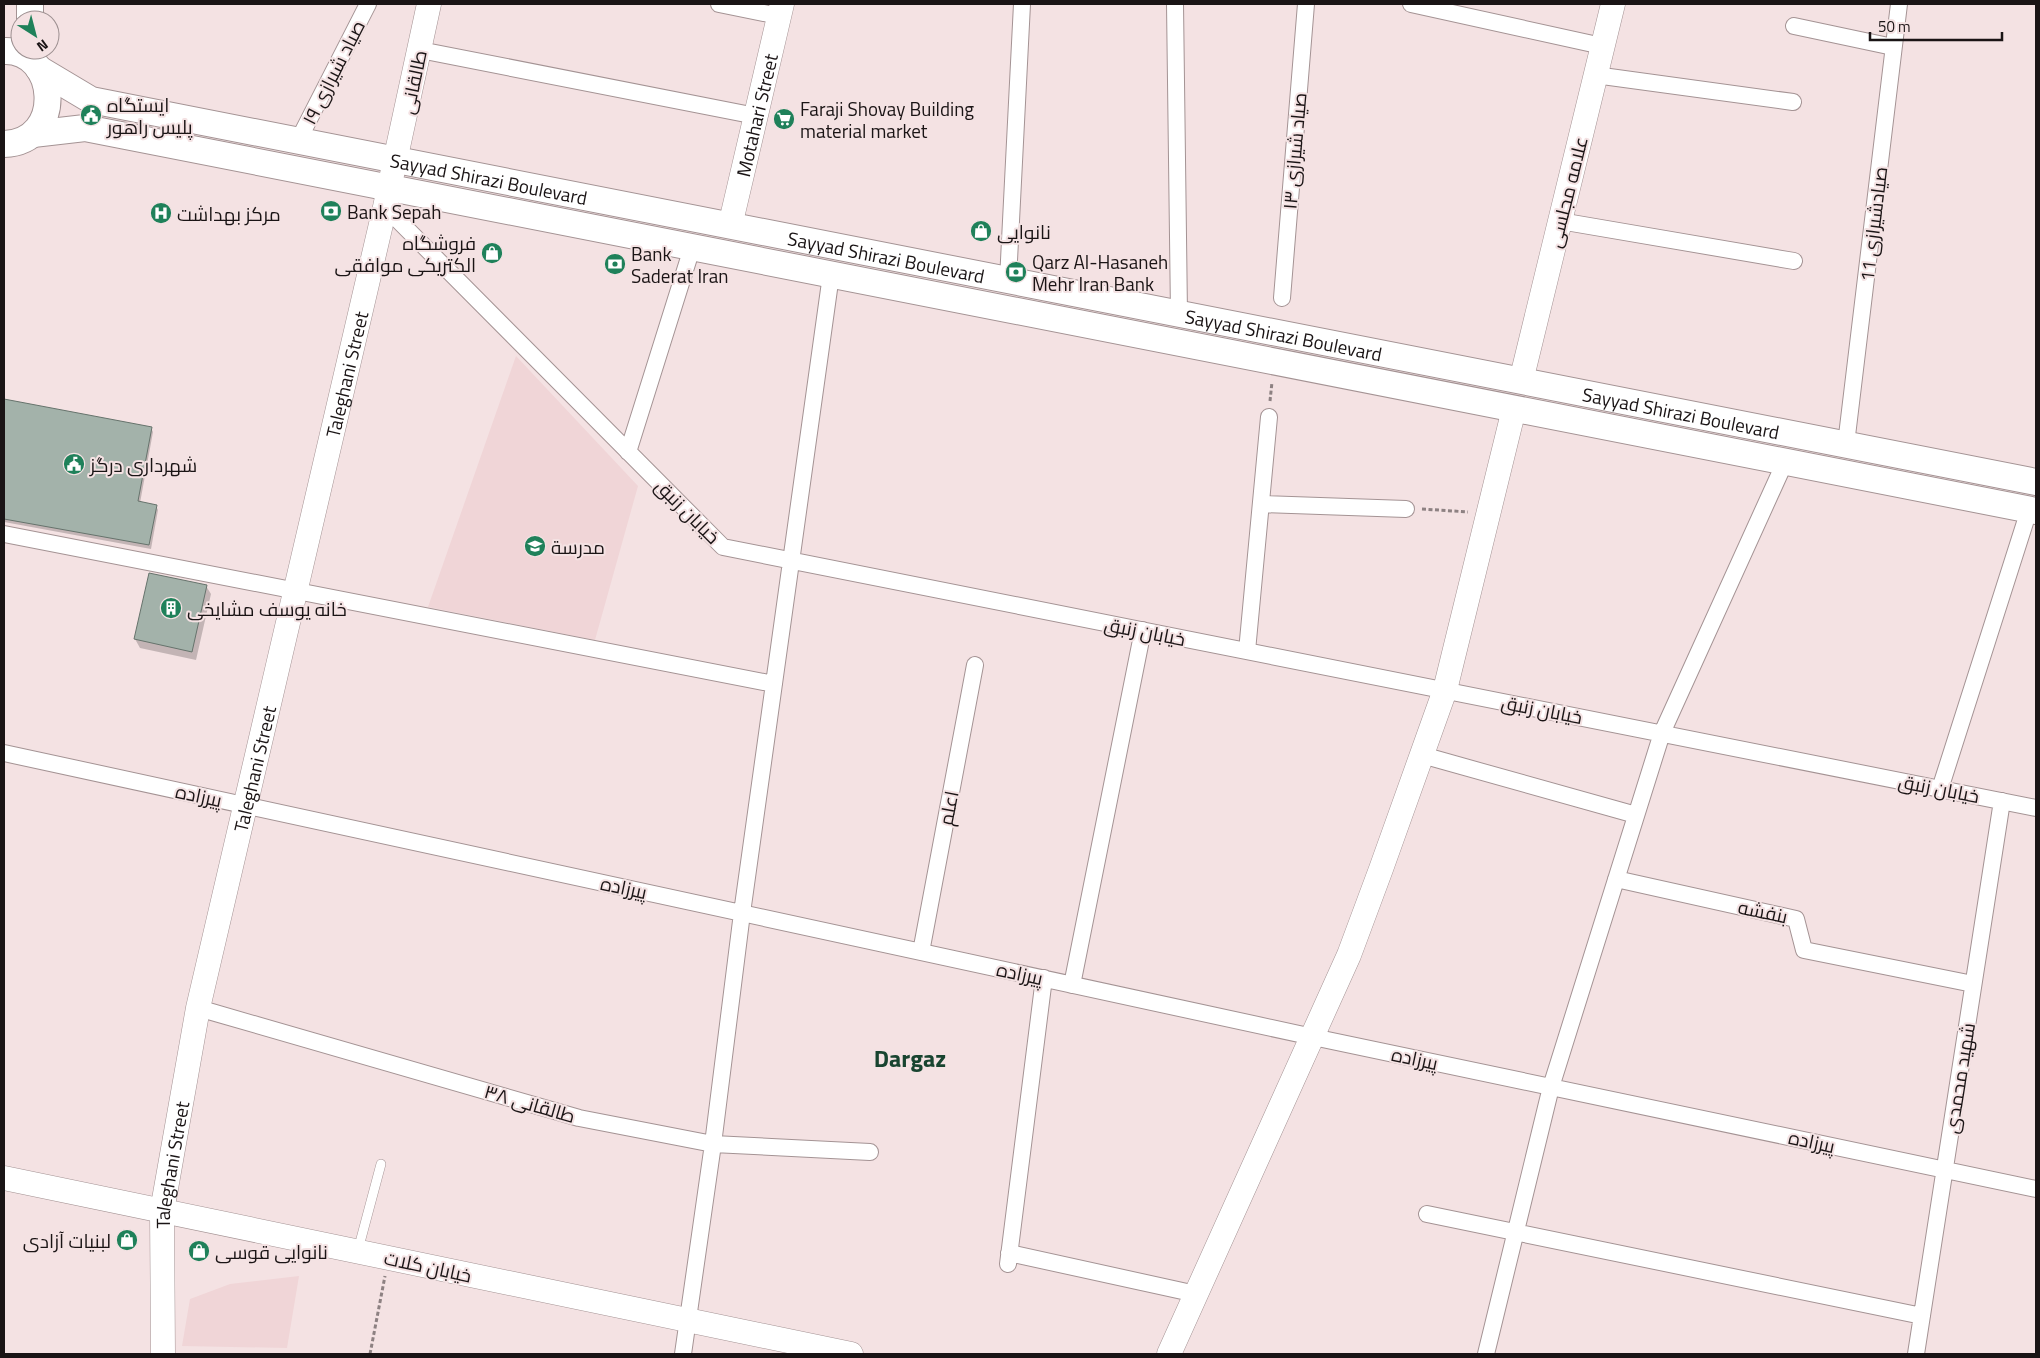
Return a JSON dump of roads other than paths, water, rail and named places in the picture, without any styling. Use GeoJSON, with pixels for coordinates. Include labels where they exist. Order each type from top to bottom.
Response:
{"type":"FeatureCollection","features":[{"type":"Feature","properties":{"kind":"main road","name":"Sayyad Shirazi Boulevard"},"geometry":{"type":"LineString","coordinates":[[4,51],[9,51],[35,61],[92,100],[2036,482]]}},
{"type":"Feature","properties":{"kind":"main road"},"geometry":{"type":"LineString","coordinates":[[13,146],[41,124],[48,106],[48,87],[35,61]]}},
{"type":"Feature","properties":{"kind":"main road","name":"Sayyad Shirazi Boulevard"},"geometry":{"type":"LineString","coordinates":[[13,146],[85,128],[387,198],[692,248],[2033,511]]}},
{"type":"Feature","properties":{"kind":"main road"},"geometry":{"type":"LineString","coordinates":[[1514,409],[1521,381]]}},
{"type":"Feature","properties":{"kind":"street","name":"صیاد شیرازی ۱۹"},"geometry":{"type":"LineString","coordinates":[[298,141],[368,4]]}},
{"type":"Feature","properties":{"kind":"street","name":"طالقانی"},"geometry":{"type":"LineString","coordinates":[[387,198],[429,4]]}},
{"type":"Feature","properties":{"kind":"street"},"geometry":{"type":"LineString","coordinates":[[720,4],[781,10]]}},
{"type":"Feature","properties":{"kind":"street"},"geometry":{"type":"LineString","coordinates":[[1008,280],[1022,4]]}},
{"type":"Feature","properties":{"kind":"street"},"geometry":{"type":"LineString","coordinates":[[1175,4],[1179,314]]}},
{"type":"Feature","properties":{"kind":"street","name":"صیاد شیرازی ۱۳"},"geometry":{"type":"LineString","coordinates":[[1282,298],[1306,4]]}},
{"type":"Feature","properties":{"kind":"street"},"geometry":{"type":"LineString","coordinates":[[1410,4],[1602,46]]}},
{"type":"Feature","properties":{"kind":"street","name":"علامه مجلسی"},"geometry":{"type":"LineString","coordinates":[[1521,381],[1613,4]]}},
{"type":"Feature","properties":{"kind":"street","name":"صیادشیرازی 11"},"geometry":{"type":"LineString","coordinates":[[1846,444],[1899,4]]}},
{"type":"Feature","properties":{"kind":"street","name":"Motahari Street"},"geometry":{"type":"LineString","coordinates":[[730,226],[781,10]]}},
{"type":"Feature","properties":{"kind":"street"},"geometry":{"type":"LineString","coordinates":[[1794,26],[1893,47]]}},
{"type":"Feature","properties":{"kind":"street"},"geometry":{"type":"LineString","coordinates":[[420,50],[756,116]]}},
{"type":"Feature","properties":{"kind":"street"},"geometry":{"type":"LineString","coordinates":[[1595,75],[1793,102]]}},
{"type":"Feature","properties":{"kind":"street","name":"خیابان زنبق"},"geometry":{"type":"LineString","coordinates":[[387,198],[628,452],[723,547],[2036,808]]}},
{"type":"Feature","properties":{"kind":"street","name":"Taleghani Street"},"geometry":{"type":"LineString","coordinates":[[162,1354],[162,1211],[198,1008],[387,198]]}},
{"type":"Feature","properties":{"kind":"street"},"geometry":{"type":"LineString","coordinates":[[1560,221],[1794,261]]}},
{"type":"Feature","properties":{"kind":"street"},"geometry":{"type":"LineString","coordinates":[[628,452],[692,248]]}},
{"type":"Feature","properties":{"kind":"street"},"geometry":{"type":"LineString","coordinates":[[683,1354],[831,275]]}},
{"type":"Feature","properties":{"kind":"street"},"geometry":{"type":"LineString","coordinates":[[1170,1354],[1349,955],[1422,755],[1445,690],[1514,409]]}},
{"type":"Feature","properties":{"kind":"street"},"geometry":{"type":"LineString","coordinates":[[1247,651],[1269,417]]}},
{"type":"Feature","properties":{"kind":"street"},"geometry":{"type":"LineString","coordinates":[[1486,1354],[1552,1087],[1662,733],[1785,462]]}},
{"type":"Feature","properties":{"kind":"street"},"geometry":{"type":"LineString","coordinates":[[1261,504],[1406,508]]}},
{"type":"Feature","properties":{"kind":"street"},"geometry":{"type":"LineString","coordinates":[[1940,788],[2033,511]]}},
{"type":"Feature","properties":{"kind":"street"},"geometry":{"type":"LineString","coordinates":[[4,534],[774,684]]}},
{"type":"Feature","properties":{"kind":"street"},"geometry":{"type":"LineString","coordinates":[[1072,984],[1143,630]]}},
{"type":"Feature","properties":{"kind":"street","name":"اعلم"},"geometry":{"type":"LineString","coordinates":[[921,952],[974,665]]}},
{"type":"Feature","properties":{"kind":"street","name":"پیرزاده"},"geometry":{"type":"LineString","coordinates":[[4,753],[1313,1037],[2036,1189]]}},
{"type":"Feature","properties":{"kind":"street"},"geometry":{"type":"LineString","coordinates":[[1422,755],[1636,815]]}},
{"type":"Feature","properties":{"kind":"street","name":"شهید محمدی"},"geometry":{"type":"LineString","coordinates":[[1916,1354],[2002,801]]}},
{"type":"Feature","properties":{"kind":"street","name":"بنفشه"},"geometry":{"type":"LineString","coordinates":[[1616,879],[1796,919],[1804,950],[1973,984]]}},
{"type":"Feature","properties":{"kind":"street"},"geometry":{"type":"LineString","coordinates":[[1044,978],[1009,1258],[1196,1294]]}},
{"type":"Feature","properties":{"kind":"street","name":"طالقانی ۳۸"},"geometry":{"type":"LineString","coordinates":[[198,1008],[579,1118],[713,1144],[870,1152]]}},
{"type":"Feature","properties":{"kind":"street","name":"خیابان کلات"},"geometry":{"type":"LineString","coordinates":[[4,1178],[851,1354]]}},
{"type":"Feature","properties":{"kind":"street"},"geometry":{"type":"LineString","coordinates":[[1427,1214],[1922,1316]]}},
{"type":"Feature","properties":{"kind":"lane"},"geometry":{"type":"LineString","coordinates":[[358,1252],[382,1164]]}},
{"type":"Feature","properties":{"kind":"place","name":"ایستگاه پلیس راهور"},"geometry":{"type":"Point","coordinates":[91,115]}},
{"type":"Feature","properties":{"kind":"place","name":"Faraji Shovay Building material market"},"geometry":{"type":"Point","coordinates":[784,119]}},
{"type":"Feature","properties":{"kind":"place","name":"Bank Sepah"},"geometry":{"type":"Point","coordinates":[331,211]}},
{"type":"Feature","properties":{"kind":"place","name":"مرکز بهداشت"},"geometry":{"type":"Point","coordinates":[161,213]}},
{"type":"Feature","properties":{"kind":"place","name":"نانوایی"},"geometry":{"type":"Point","coordinates":[981,231]}},
{"type":"Feature","properties":{"kind":"place","name":"فروشگاه الکتریکی موافقی"},"geometry":{"type":"Point","coordinates":[492,253]}},
{"type":"Feature","properties":{"kind":"place","name":"Bank Saderat Iran"},"geometry":{"type":"Point","coordinates":[615,264]}},
{"type":"Feature","properties":{"kind":"place","name":"Qarz Al-Hasaneh Mehr Iran Bank"},"geometry":{"type":"Point","coordinates":[1016,272]}},
{"type":"Feature","properties":{"kind":"place","name":"شهرداری درگز"},"geometry":{"type":"Point","coordinates":[74,464]}},
{"type":"Feature","properties":{"kind":"place","name":"مدرسة"},"geometry":{"type":"Point","coordinates":[535,546]}},
{"type":"Feature","properties":{"kind":"place","name":"خانه یوسف مشایخی"},"geometry":{"type":"Point","coordinates":[171,608]}},
{"type":"Feature","properties":{"kind":"place","name":"لبنیات آزادی"},"geometry":{"type":"Point","coordinates":[127,1240]}},
{"type":"Feature","properties":{"kind":"place","name":"نانوایی قوسی"},"geometry":{"type":"Point","coordinates":[199,1251]}},
{"type":"Feature","properties":{"kind":"district","name":"Dargaz"},"geometry":{"type":"Point","coordinates":[910,1058]}}]}
